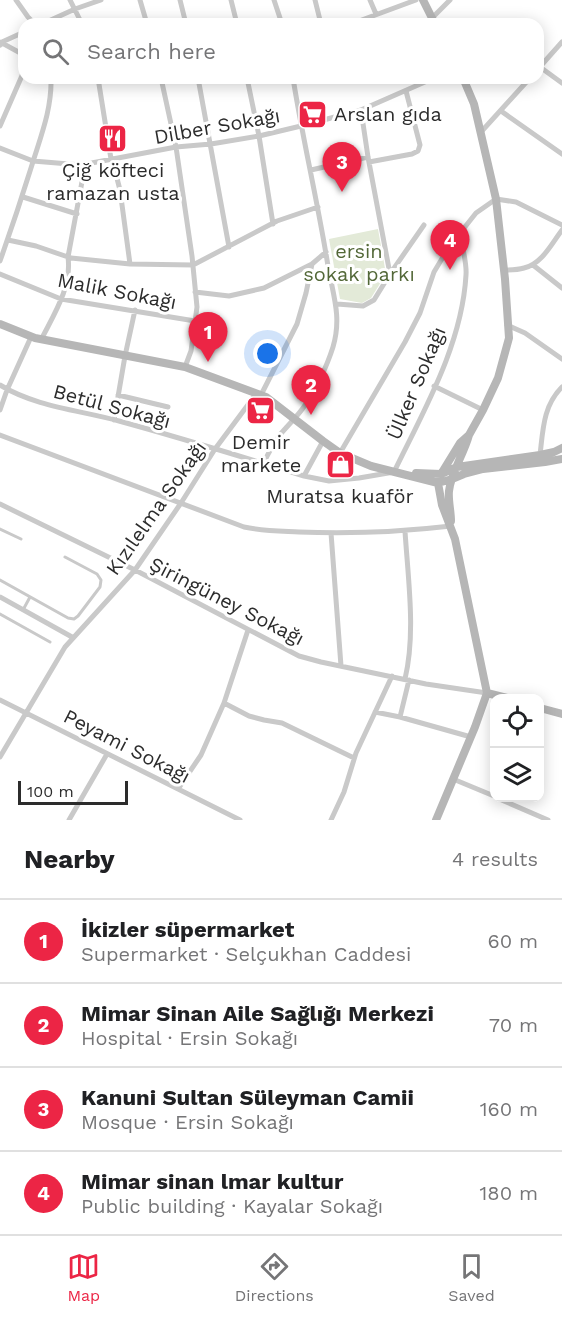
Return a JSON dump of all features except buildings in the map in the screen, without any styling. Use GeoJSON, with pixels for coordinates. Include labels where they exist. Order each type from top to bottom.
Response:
{"type":"FeatureCollection","features":[{"type":"Feature","properties":{"kind":"street"},"geometry":{"type":"LineString","coordinates":[[16,0],[29,18]]}},
{"type":"Feature","properties":{"kind":"street"},"geometry":{"type":"LineString","coordinates":[[70,0],[79,18]]}},
{"type":"Feature","properties":{"kind":"street"},"geometry":{"type":"LineString","coordinates":[[55,18],[101,0]]}},
{"type":"Feature","properties":{"kind":"street"},"geometry":{"type":"LineString","coordinates":[[140,0],[145,18]]}},
{"type":"Feature","properties":{"kind":"street"},"geometry":{"type":"LineString","coordinates":[[180,0],[184,18]]}},
{"type":"Feature","properties":{"kind":"street"},"geometry":{"type":"LineString","coordinates":[[231,0],[236,18]]}},
{"type":"Feature","properties":{"kind":"street"},"geometry":{"type":"LineString","coordinates":[[274,0],[280,18]]}},
{"type":"Feature","properties":{"kind":"street"},"geometry":{"type":"LineString","coordinates":[[315,0],[320,18]]}},
{"type":"Feature","properties":{"kind":"street"},"geometry":{"type":"LineString","coordinates":[[370,0],[376,14]]}},
{"type":"Feature","properties":{"kind":"street"},"geometry":{"type":"LineString","coordinates":[[366,18],[416,0]]}},
{"type":"Feature","properties":{"kind":"street"},"geometry":{"type":"LineString","coordinates":[[423,0],[432,18]]}},
{"type":"Feature","properties":{"kind":"street"},"geometry":{"type":"LineString","coordinates":[[436,18],[450,0]]}},
{"type":"Feature","properties":{"kind":"street"},"geometry":{"type":"LineString","coordinates":[[1,43],[18,35]]}},
{"type":"Feature","properties":{"kind":"street"},"geometry":{"type":"LineString","coordinates":[[544,62],[562,42]]}},
{"type":"Feature","properties":{"kind":"street"},"geometry":{"type":"LineString","coordinates":[[1,43],[18,52]]}},
{"type":"Feature","properties":{"kind":"street"},"geometry":{"type":"LineString","coordinates":[[544,71],[562,83]]}},
{"type":"Feature","properties":{"kind":"street"},"geometry":{"type":"LineString","coordinates":[[0,126],[18,84]]}},
{"type":"Feature","properties":{"kind":"street"},"geometry":{"type":"LineString","coordinates":[[0,261],[46,122],[52,94],[51,84]]}},
{"type":"Feature","properties":{"kind":"street"},"geometry":{"type":"LineString","coordinates":[[99,84],[111,159],[120,190],[130,264]]}},
{"type":"Feature","properties":{"kind":"street"},"geometry":{"type":"LineString","coordinates":[[162,84],[176,147],[197,307],[191,351],[185,368]]}},
{"type":"Feature","properties":{"kind":"street"},"geometry":{"type":"LineString","coordinates":[[199,84],[229,247]]}},
{"type":"Feature","properties":{"kind":"street"},"geometry":{"type":"LineString","coordinates":[[249,84],[273,224]]}},
{"type":"Feature","properties":{"kind":"street"},"geometry":{"type":"LineString","coordinates":[[263,464],[276,441],[311,397],[333,347],[336,333],[337,304],[294,84]]}},
{"type":"Feature","properties":{"kind":"street","name":"Dilber Sokağı"},"geometry":{"type":"LineString","coordinates":[[0,148],[33,161],[81,165],[176,147],[259,136],[301,126],[361,110],[421,84]]}},
{"type":"Feature","properties":{"kind":"street"},"geometry":{"type":"LineString","coordinates":[[436,820],[487,693],[451,526],[448,492],[469,435],[498,378],[509,338],[496,199],[474,104],[466,84]]}},
{"type":"Feature","properties":{"kind":"street"},"geometry":{"type":"LineString","coordinates":[[481,132],[525,84]]}},
{"type":"Feature","properties":{"kind":"street"},"geometry":{"type":"LineString","coordinates":[[311,170],[412,154],[418,151],[420,145],[406,91]]}},
{"type":"Feature","properties":{"kind":"street"},"geometry":{"type":"LineString","coordinates":[[361,110],[368,160],[390,274]]}},
{"type":"Feature","properties":{"kind":"street"},"geometry":{"type":"LineString","coordinates":[[501,111],[562,154]]}},
{"type":"Feature","properties":{"kind":"street"},"geometry":{"type":"LineString","coordinates":[[41,340],[67,286],[70,269],[68,257],[84,171],[81,165]]}},
{"type":"Feature","properties":{"kind":"street"},"geometry":{"type":"LineString","coordinates":[[23,197],[77,214]]}},
{"type":"Feature","properties":{"kind":"street"},"geometry":{"type":"LineString","coordinates":[[340,453],[405,342],[420,313],[434,272],[476,213],[496,199],[516,202],[562,227],[540,259],[532,265],[504,270]]}},
{"type":"Feature","properties":{"kind":"street"},"geometry":{"type":"LineString","coordinates":[[8,240],[36,246],[68,257],[130,264],[193,266],[273,224],[318,207]]}},
{"type":"Feature","properties":{"kind":"street"},"geometry":{"type":"LineString","coordinates":[[337,304],[363,306],[374,300],[424,225]]}},
{"type":"Feature","properties":{"kind":"street","name":"Ülker Sokağı"},"geometry":{"type":"LineString","coordinates":[[394,472],[443,368],[459,319],[466,273],[460,234]]}},
{"type":"Feature","properties":{"kind":"street"},"geometry":{"type":"LineString","coordinates":[[195,292],[229,296],[264,288],[312,264],[326,252]]}},
{"type":"Feature","properties":{"kind":"street","name":"Kızılelma Sokağı"},"geometry":{"type":"LineString","coordinates":[[0,757],[64,646],[135,570],[215,449],[258,395],[297,324],[312,264]]}},
{"type":"Feature","properties":{"kind":"street"},"geometry":{"type":"LineString","coordinates":[[532,265],[562,288]]}},
{"type":"Feature","properties":{"kind":"street","name":"Malik Sokağı"},"geometry":{"type":"LineString","coordinates":[[0,274],[61,299],[195,321]]}},
{"type":"Feature","properties":{"kind":"street"},"geometry":{"type":"LineString","coordinates":[[114,420],[135,310]]}},
{"type":"Feature","properties":{"kind":"street"},"geometry":{"type":"LineString","coordinates":[[0,324],[41,340],[185,368],[266,397],[340,453],[371,466],[394,472],[452,479],[483,469],[562,459]]}},
{"type":"Feature","properties":{"kind":"street"},"geometry":{"type":"LineString","coordinates":[[507,325],[525,333],[562,358]]}},
{"type":"Feature","properties":{"kind":"street"},"geometry":{"type":"LineString","coordinates":[[0,410],[31,337]]}},
{"type":"Feature","properties":{"kind":"street","name":"Betül Sokağı"},"geometry":{"type":"LineString","coordinates":[[0,386],[42,403],[114,420],[304,476],[329,480],[394,472]]}},
{"type":"Feature","properties":{"kind":"street"},"geometry":{"type":"LineString","coordinates":[[434,386],[483,410]]}},
{"type":"Feature","properties":{"kind":"street"},"geometry":{"type":"LineString","coordinates":[[540,455],[546,412],[562,387]]}},
{"type":"Feature","properties":{"kind":"street"},"geometry":{"type":"LineString","coordinates":[[118,394],[168,407]]}},
{"type":"Feature","properties":{"kind":"street"},"geometry":{"type":"LineString","coordinates":[[0,435],[257,530],[331,533],[405,531],[451,526]]}},
{"type":"Feature","properties":{"kind":"street"},"geometry":{"type":"LineString","coordinates":[[451,526],[442,505],[440,478],[460,443],[469,435]]}},
{"type":"Feature","properties":{"kind":"street"},"geometry":{"type":"LineString","coordinates":[[304,476],[322,441]]}},
{"type":"Feature","properties":{"kind":"street"},"geometry":{"type":"LineString","coordinates":[[440,478],[457,467],[540,455],[562,448]]}},
{"type":"Feature","properties":{"kind":"street","name":"Şiringüney Sokağı"},"geometry":{"type":"LineString","coordinates":[[0,504],[135,570],[299,656],[426,684],[487,693]]}},
{"type":"Feature","properties":{"kind":"street"},"geometry":{"type":"LineString","coordinates":[[400,717],[407,679],[410,640],[405,531]]}},
{"type":"Feature","properties":{"kind":"street"},"geometry":{"type":"LineString","coordinates":[[331,533],[341,666]]}},
{"type":"Feature","properties":{"kind":"street"},"geometry":{"type":"LineString","coordinates":[[0,597],[72,637]]}},
{"type":"Feature","properties":{"kind":"street"},"geometry":{"type":"LineString","coordinates":[[178,789],[201,755],[224,703],[248,630]]}},
{"type":"Feature","properties":{"kind":"street"},"geometry":{"type":"LineString","coordinates":[[331,820],[344,792],[354,758],[392,676]]}},
{"type":"Feature","properties":{"kind":"street","name":"Peyami Sokağı"},"geometry":{"type":"LineString","coordinates":[[0,700],[240,820]]}},
{"type":"Feature","properties":{"kind":"street"},"geometry":{"type":"LineString","coordinates":[[224,703],[249,716],[282,723],[354,758]]}},
{"type":"Feature","properties":{"kind":"street"},"geometry":{"type":"LineString","coordinates":[[544,709],[562,714]]}},
{"type":"Feature","properties":{"kind":"street"},"geometry":{"type":"LineString","coordinates":[[375,712],[471,737]]}},
{"type":"Feature","properties":{"kind":"street"},"geometry":{"type":"LineString","coordinates":[[69,820],[107,754]]}},
{"type":"Feature","properties":{"kind":"street"},"geometry":{"type":"LineString","coordinates":[[453,779],[490,794]]}},
{"type":"Feature","properties":{"kind":"street"},"geometry":{"type":"LineString","coordinates":[[507,802],[548,820]]}},
{"type":"Feature","properties":{"kind":"lane"},"geometry":{"type":"LineString","coordinates":[[0,529],[21,539]]}},
{"type":"Feature","properties":{"kind":"lane"},"geometry":{"type":"LineString","coordinates":[[0,580],[68,618],[74,619],[100,587],[101,580],[97,574],[65,557]]}},
{"type":"Feature","properties":{"kind":"lane"},"geometry":{"type":"LineString","coordinates":[[23,610],[30,597]]}},
{"type":"Feature","properties":{"kind":"lane"},"geometry":{"type":"LineString","coordinates":[[0,614],[50,642]]}},
{"type":"Feature","properties":{"kind":"green space","name":"ersin sokak parkı"},"geometry":{"type":"Polygon","coordinates":[[[378,229],[386,274],[371,298],[362,303],[340,299],[329,239],[378,229]]]}},
{"type":"Feature","properties":{"kind":"place","name":"Arslan gıda"},"geometry":{"type":"Point","coordinates":[313,114]}},
{"type":"Feature","properties":{"kind":"place","name":"Çiğ köfteci ramazan usta"},"geometry":{"type":"Point","coordinates":[113,139]}},
{"type":"Feature","properties":{"kind":"place","name":"Kanuni Sultan Süleyman Camii"},"geometry":{"type":"Point","coordinates":[342,192]}},
{"type":"Feature","properties":{"kind":"place","name":"Mimar sinan lmar kultur"},"geometry":{"type":"Point","coordinates":[450,270]}},
{"type":"Feature","properties":{"kind":"place","name":"İkizler süpermarket"},"geometry":{"type":"Point","coordinates":[208,362]}},
{"type":"Feature","properties":{"kind":"place","name":"Demir markete"},"geometry":{"type":"Point","coordinates":[261,411]}},
{"type":"Feature","properties":{"kind":"place","name":"Mimar Sinan Aile Sağlığı Merkezi"},"geometry":{"type":"Point","coordinates":[311,415]}},
{"type":"Feature","properties":{"kind":"place","name":"Muratsa kuaför"},"geometry":{"type":"Point","coordinates":[340,465]}}]}
